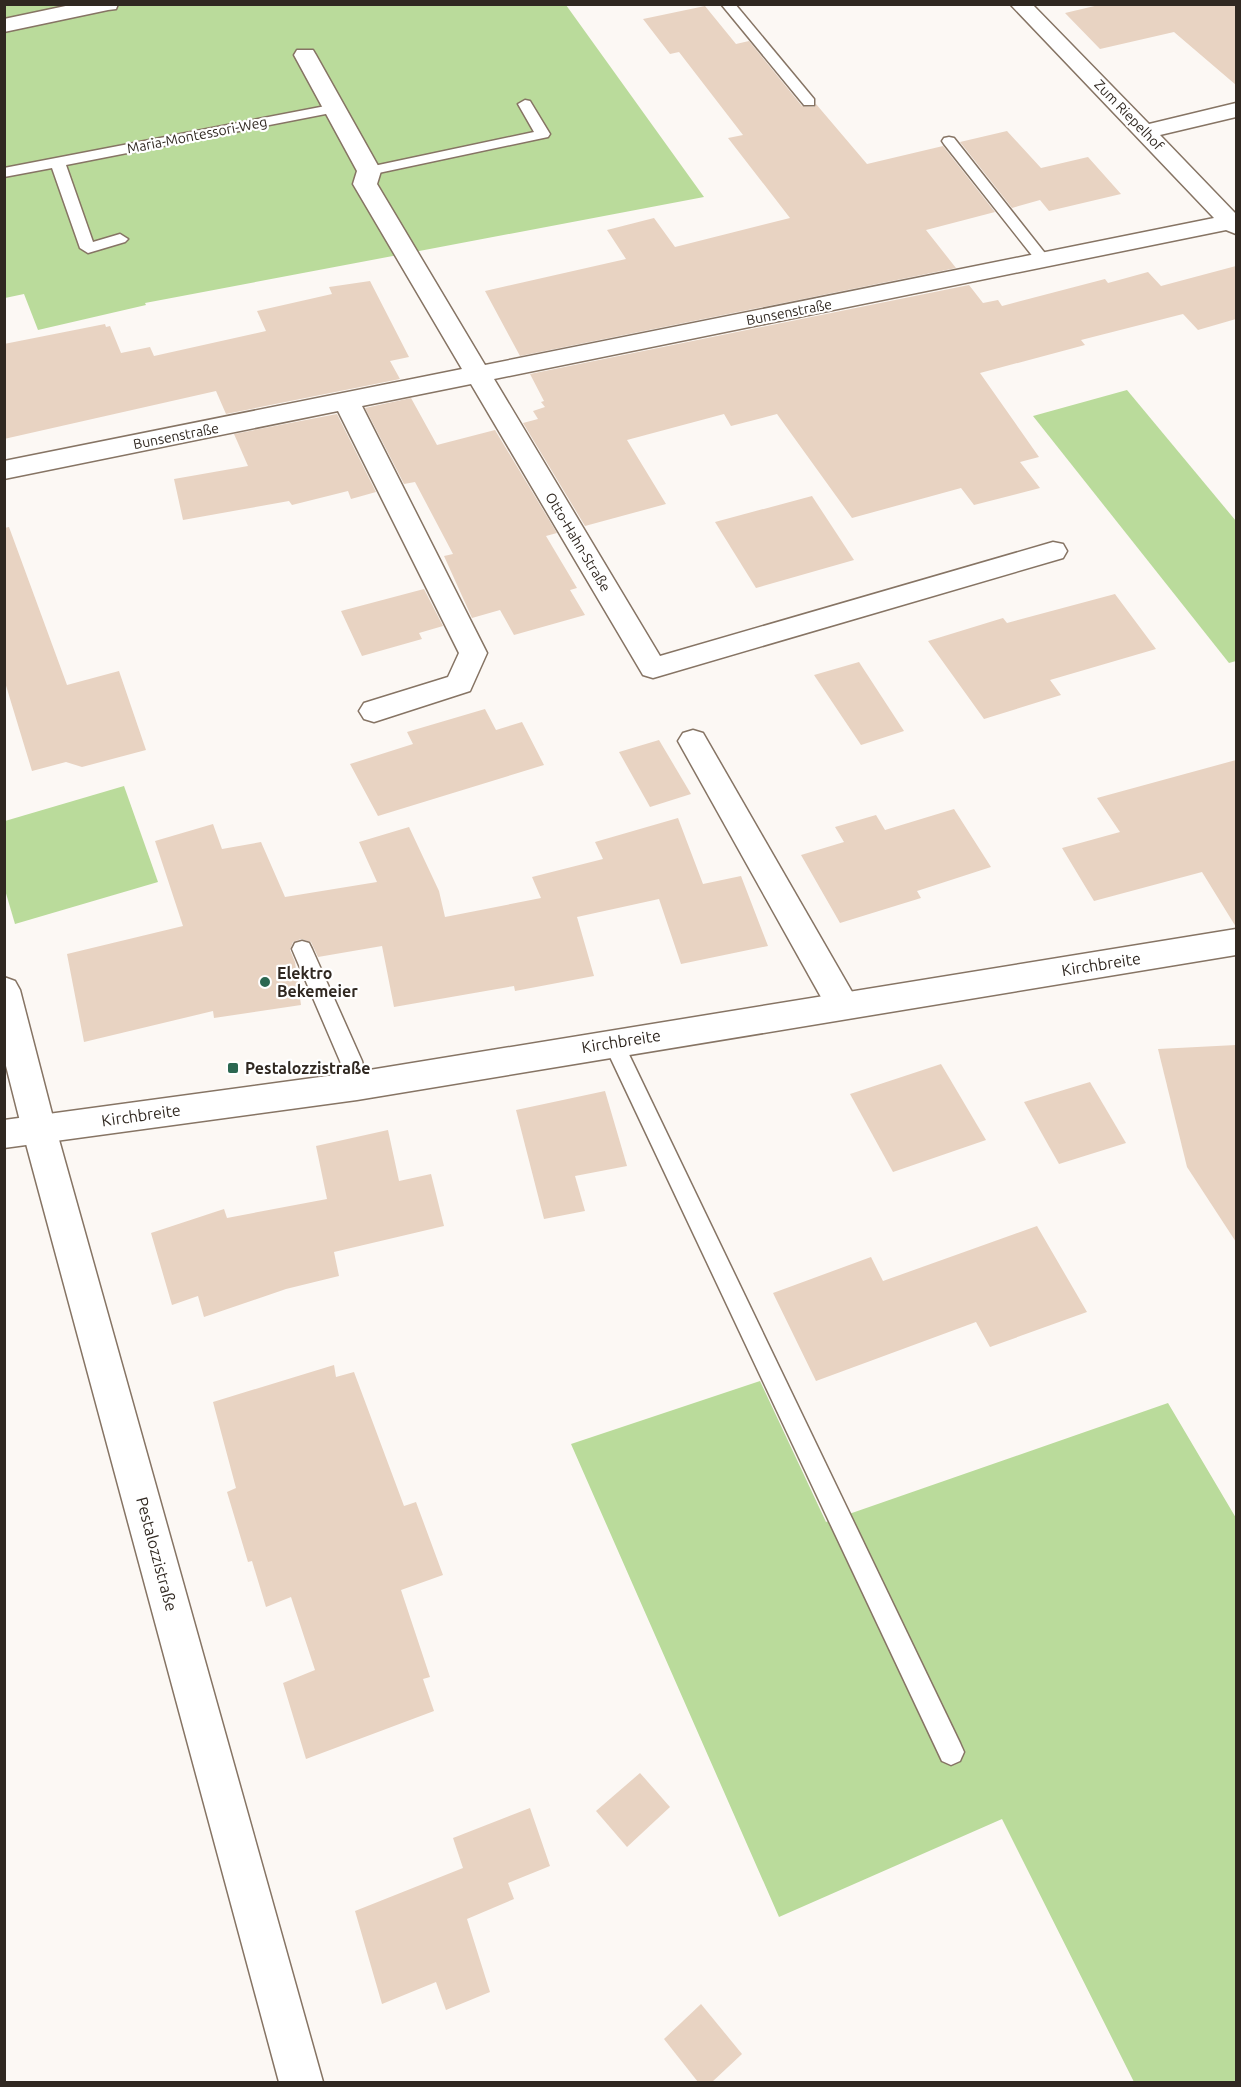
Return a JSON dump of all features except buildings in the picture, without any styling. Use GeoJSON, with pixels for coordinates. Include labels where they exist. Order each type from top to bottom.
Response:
{"type":"FeatureCollection","features":[{"type":"Feature","properties":{"kind":"street"},"geometry":{"type":"LineString","coordinates":[[4,26],[108,4]]}},
{"type":"Feature","properties":{"kind":"street","name":"Zum Riepelhof"},"geometry":{"type":"LineString","coordinates":[[1020,4],[1234,224]]}},
{"type":"Feature","properties":{"kind":"street","name":"Otto-Hahn-Straße"},"geometry":{"type":"LineString","coordinates":[[305,55],[369,171],[365,184],[653,668],[1053,551]]}},
{"type":"Feature","properties":{"kind":"street"},"geometry":{"type":"LineString","coordinates":[[1146,132],[1236,110]]}},
{"type":"Feature","properties":{"kind":"street","name":"Bunsenstraße"},"geometry":{"type":"LineString","coordinates":[[4,470],[1043,260],[1234,224]]}},
{"type":"Feature","properties":{"kind":"street"},"geometry":{"type":"LineString","coordinates":[[347,402],[473,653],[460,684],[374,711]]}},
{"type":"Feature","properties":{"kind":"street"},"geometry":{"type":"LineString","coordinates":[[693,741],[843,1006]]}},
{"type":"Feature","properties":{"kind":"street","name":"Kirchbreite"},"geometry":{"type":"LineString","coordinates":[[22,1131],[357,1086],[613,1042],[1236,942]]}},
{"type":"Feature","properties":{"kind":"street","name":"Pestalozzistraße"},"geometry":{"type":"LineString","coordinates":[[4,990],[22,1131],[301,2082]]}},
{"type":"Feature","properties":{"kind":"lane"},"geometry":{"type":"LineString","coordinates":[[727,4],[809,102]]}},
{"type":"Feature","properties":{"kind":"lane"},"geometry":{"type":"LineString","coordinates":[[369,171],[543,134],[525,104]]}},
{"type":"Feature","properties":{"kind":"lane","name":"Maria-Montessori-Weg"},"geometry":{"type":"LineString","coordinates":[[4,173],[336,108]]}},
{"type":"Feature","properties":{"kind":"lane"},"geometry":{"type":"LineString","coordinates":[[949,141],[1043,260]]}},
{"type":"Feature","properties":{"kind":"lane"},"geometry":{"type":"LineString","coordinates":[[57,162],[88,248],[120,239]]}},
{"type":"Feature","properties":{"kind":"lane"},"geometry":{"type":"LineString","coordinates":[[302,949],[351,1060],[357,1086]]}},
{"type":"Feature","properties":{"kind":"lane"},"geometry":{"type":"LineString","coordinates":[[613,1042],[951,1752]]}},
{"type":"Feature","properties":{"kind":"green space"},"geometry":{"type":"Polygon","coordinates":[[[5,5],[566,5],[704,197],[145,303],[146,305],[38,330],[24,294],[5,298],[5,5]]]}},
{"type":"Feature","properties":{"kind":"green space"},"geometry":{"type":"Polygon","coordinates":[[[1127,390],[1236,521],[1236,661],[1229,663],[1033,416],[1127,390]]]}},
{"type":"Feature","properties":{"kind":"green space"},"geometry":{"type":"Polygon","coordinates":[[[124,786],[158,882],[15,924],[5,890],[5,821],[124,786]]]}},
{"type":"Feature","properties":{"kind":"green space"},"geometry":{"type":"Polygon","coordinates":[[[760,1381],[826,1522],[1168,1403],[1236,1518],[1236,2082],[1134,2082],[1002,1819],[779,1917],[571,1444],[760,1381]]]}},
{"type":"Feature","properties":{"kind":"place","name":"Elektro Bekemeier"},"geometry":{"type":"Point","coordinates":[265,982]}},
{"type":"Feature","properties":{"kind":"place","name":"Pestalozzistraße"},"geometry":{"type":"Point","coordinates":[233,1068]}}]}
